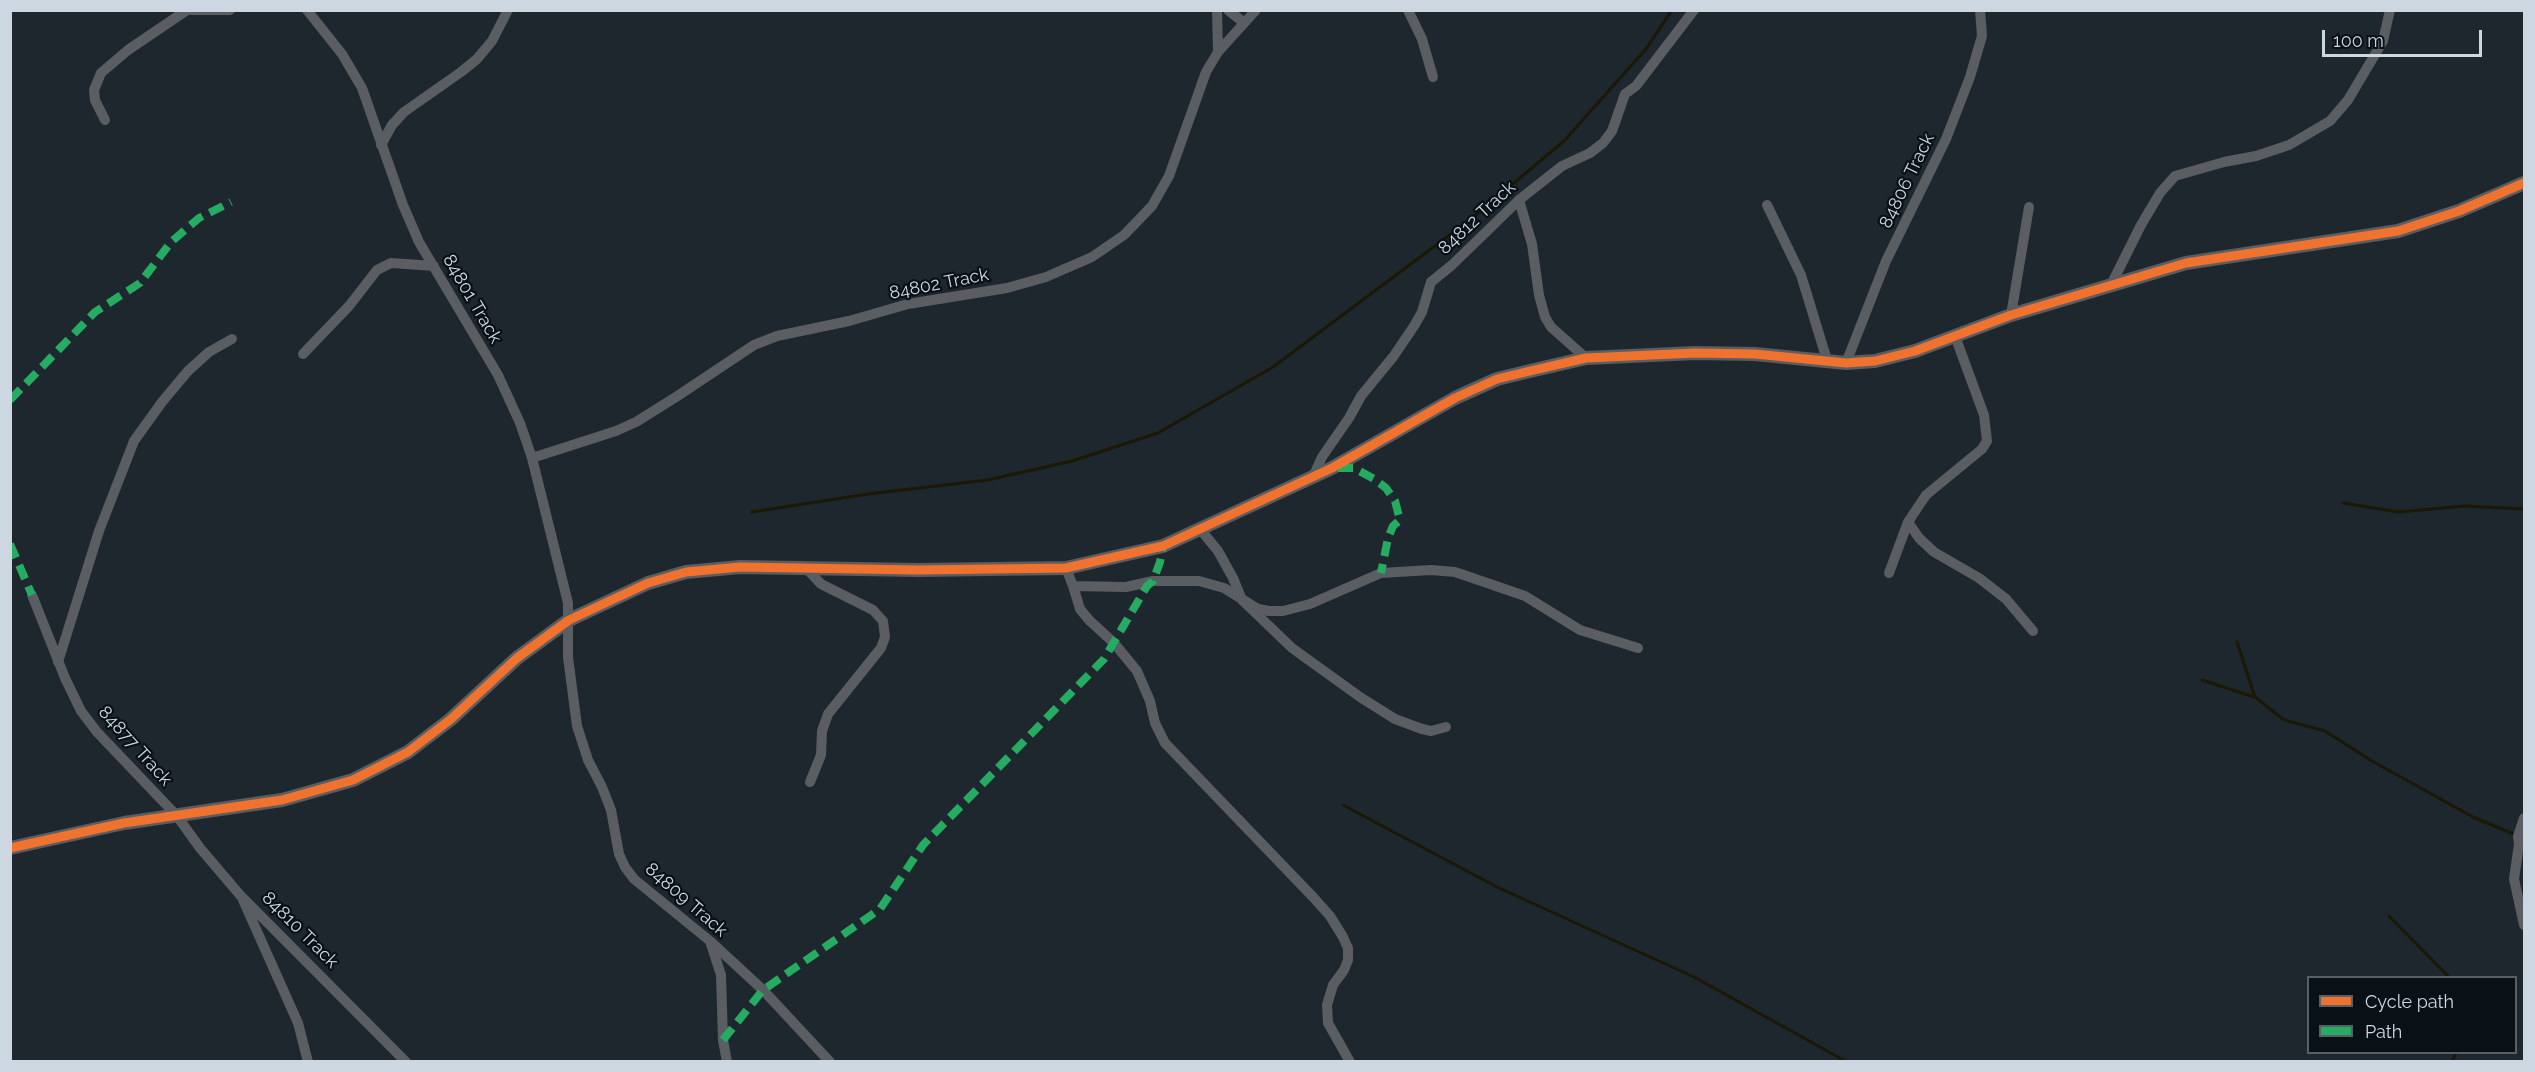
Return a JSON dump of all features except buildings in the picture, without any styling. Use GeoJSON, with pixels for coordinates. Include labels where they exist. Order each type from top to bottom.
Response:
{"type":"FeatureCollection","features":[{"type":"Feature","properties":{"kind":"street"},"geometry":{"type":"LineString","coordinates":[[105,120],[95,100],[94,90],[101,73],[128,50],[189,10],[230,10]]}},
{"type":"Feature","properties":{"kind":"street","name":"84801 Track"},"geometry":{"type":"LineString","coordinates":[[307,10],[342,54],[362,88],[403,205],[419,242],[498,375],[520,423],[532,458],[568,603],[569,621]]}},
{"type":"Feature","properties":{"kind":"street"},"geometry":{"type":"LineString","coordinates":[[381,145],[392,124],[404,112],[477,58],[492,41],[508,10]]}},
{"type":"Feature","properties":{"kind":"street","name":"84802 Track"},"geometry":{"type":"LineString","coordinates":[[532,458],[616,431],[636,422],[754,345],[777,336],[849,321],[908,304],[1007,288],[1046,277],[1092,257],[1124,235],[1152,206],[1169,176],[1206,72],[1218,52],[1217,10]]}},
{"type":"Feature","properties":{"kind":"street"},"geometry":{"type":"LineString","coordinates":[[1228,10],[1243,22]]}},
{"type":"Feature","properties":{"kind":"street"},"geometry":{"type":"LineString","coordinates":[[1218,52],[1256,10]]}},
{"type":"Feature","properties":{"kind":"street"},"geometry":{"type":"LineString","coordinates":[[1408,10],[1422,39],[1433,77]]}},
{"type":"Feature","properties":{"kind":"street","name":"84812 Track"},"geometry":{"type":"LineString","coordinates":[[1313,477],[1322,457],[1361,396],[1394,357],[1414,326],[1422,312],[1431,282],[1520,200],[1562,166],[1590,153],[1603,143],[1612,131],[1625,94],[1636,86],[1694,10]]}},
{"type":"Feature","properties":{"kind":"street","name":"84806 Track"},"geometry":{"type":"LineString","coordinates":[[1846,363],[1886,261],[1946,139],[1970,76],[1982,36],[1980,10]]}},
{"type":"Feature","properties":{"kind":"street"},"geometry":{"type":"LineString","coordinates":[[2112,283],[2140,225],[2166,184],[2175,176],[2224,162],[2256,156],[2289,145],[2330,121],[2348,100],[2383,42],[2390,10]]}},
{"type":"Feature","properties":{"kind":"street"},"geometry":{"type":"LineString","coordinates":[[10,848],[124,823],[282,800],[353,780],[408,752],[450,719],[517,658],[569,621],[648,583],[686,572],[740,567],[1066,568],[1162,546],[1313,477],[1465,393],[1497,379],[1586,358],[1695,353],[1846,363],[1875,361],[1915,351],[2011,315],[2112,283],[2186,263],[2398,231],[2459,211],[2524,183]]}},
{"type":"Feature","properties":{"kind":"street"},"geometry":{"type":"LineString","coordinates":[[1520,200],[1532,244],[1539,295],[1545,317],[1551,327],[1586,358]]}},
{"type":"Feature","properties":{"kind":"street"},"geometry":{"type":"LineString","coordinates":[[1767,205],[1801,275],[1827,360]]}},
{"type":"Feature","properties":{"kind":"street"},"geometry":{"type":"LineString","coordinates":[[2011,315],[2030,207]]}},
{"type":"Feature","properties":{"kind":"street"},"geometry":{"type":"LineString","coordinates":[[303,354],[349,306],[377,270],[391,262],[434,266]]}},
{"type":"Feature","properties":{"kind":"street"},"geometry":{"type":"LineString","coordinates":[[1889,573],[1908,522],[1926,495],[1982,449],[1987,441],[1984,415],[1955,336]]}},
{"type":"Feature","properties":{"kind":"street"},"geometry":{"type":"LineString","coordinates":[[58,662],[99,531],[134,441],[188,371],[209,352],[232,339]]}},
{"type":"Feature","properties":{"kind":"street"},"geometry":{"type":"LineString","coordinates":[[1908,522],[1919,538],[1934,552],[1979,578],[2006,599],[2033,631]]}},
{"type":"Feature","properties":{"kind":"street"},"geometry":{"type":"LineString","coordinates":[[1200,529],[1218,552],[1242,600],[1292,648],[1360,697],[1395,718],[1431,731],[1446,727]]}},
{"type":"Feature","properties":{"kind":"street"},"geometry":{"type":"LineString","coordinates":[[806,568],[821,585],[873,610],[883,621],[885,637],[882,648],[828,714],[822,731],[821,755],[810,782]]}},
{"type":"Feature","properties":{"kind":"street"},"geometry":{"type":"LineString","coordinates":[[1066,568],[1080,609],[1114,642],[1137,671],[1150,701],[1155,723],[1165,743],[1313,897],[1330,916],[1343,937],[1348,948],[1348,960],[1333,985],[1327,1005],[1328,1023],[1350,1062]]}},
{"type":"Feature","properties":{"kind":"street"},"geometry":{"type":"LineString","coordinates":[[1073,586],[1117,587],[1154,580],[1199,581],[1224,588],[1258,609],[1283,611],[1310,604],[1381,573],[1431,570],[1455,572],[1531,599],[1580,630],[1638,648]]}},
{"type":"Feature","properties":{"kind":"street","name":"84877 Track"},"geometry":{"type":"LineString","coordinates":[[32,596],[58,662],[87,718],[177,816]]}},
{"type":"Feature","properties":{"kind":"street","name":"84809 Track"},"geometry":{"type":"LineString","coordinates":[[569,621],[568,657],[577,726],[588,760],[611,810],[619,854],[625,867],[634,879],[710,941],[763,990],[830,1062]]}},
{"type":"Feature","properties":{"kind":"street","name":"84810 Track"},"geometry":{"type":"LineString","coordinates":[[177,816],[200,848],[240,895],[406,1062]]}},
{"type":"Feature","properties":{"kind":"street"},"geometry":{"type":"LineString","coordinates":[[2524,818],[2518,836],[2514,879],[2524,925]]}},
{"type":"Feature","properties":{"kind":"street"},"geometry":{"type":"LineString","coordinates":[[2514,879],[2524,886]]}},
{"type":"Feature","properties":{"kind":"street"},"geometry":{"type":"LineString","coordinates":[[240,895],[298,1023],[308,1062]]}},
{"type":"Feature","properties":{"kind":"street"},"geometry":{"type":"LineString","coordinates":[[710,941],[721,975],[723,1040],[727,1062]]}},
{"type":"Feature","properties":{"kind":"waterway"},"geometry":{"type":"LineString","coordinates":[[752,512],[868,494],[988,480],[1072,461],[1158,433],[1273,367],[1471,219],[1564,141],[1646,49],[1672,10]]}},
{"type":"Feature","properties":{"kind":"waterway"},"geometry":{"type":"LineString","coordinates":[[2343,503],[2398,512],[2465,506],[2524,509]]}},
{"type":"Feature","properties":{"kind":"waterway"},"geometry":{"type":"LineString","coordinates":[[2237,642],[2255,697],[2284,720],[2325,731],[2372,761],[2473,817],[2516,835]]}},
{"type":"Feature","properties":{"kind":"waterway"},"geometry":{"type":"LineString","coordinates":[[2202,680],[2254,697]]}},
{"type":"Feature","properties":{"kind":"waterway"},"geometry":{"type":"LineString","coordinates":[[1343,805],[1497,887],[1694,977],[1847,1062]]}},
{"type":"Feature","properties":{"kind":"waterway"},"geometry":{"type":"LineString","coordinates":[[2389,916],[2448,976]]}},
{"type":"Feature","properties":{"kind":"waterway"},"geometry":{"type":"LineString","coordinates":[[2452,1062],[2455,1054]]}},
{"type":"Feature","properties":{"kind":"marked path"},"geometry":{"type":"LineString","coordinates":[[10,400],[95,312],[140,283],[171,242],[199,218],[231,202]]}},
{"type":"Feature","properties":{"kind":"marked path"},"geometry":{"type":"LineString","coordinates":[[1338,468],[1354,468],[1374,479],[1386,488],[1395,501],[1400,520],[1393,526],[1388,538],[1381,573]]}},
{"type":"Feature","properties":{"kind":"marked path"},"geometry":{"type":"LineString","coordinates":[[10,544],[32,595]]}},
{"type":"Feature","properties":{"kind":"marked path"},"geometry":{"type":"LineString","coordinates":[[723,1040],[763,990],[880,909],[923,845],[1104,659],[1147,586],[1153,581],[1163,546]]}},
{"type":"Feature","properties":{"kind":"cycle path"},"geometry":{"type":"LineString","coordinates":[[10,848],[124,823],[282,800],[353,780],[408,752],[451,719],[517,658],[569,620],[648,583],[686,572],[740,567],[918,570],[1066,568],[1163,546],[1332,468],[1455,398],[1497,379],[1586,358],[1695,353],[1755,354],[1846,363],[1875,361],[1915,351],[2011,315],[2186,263],[2398,231],[2459,211],[2524,183]]}}]}
